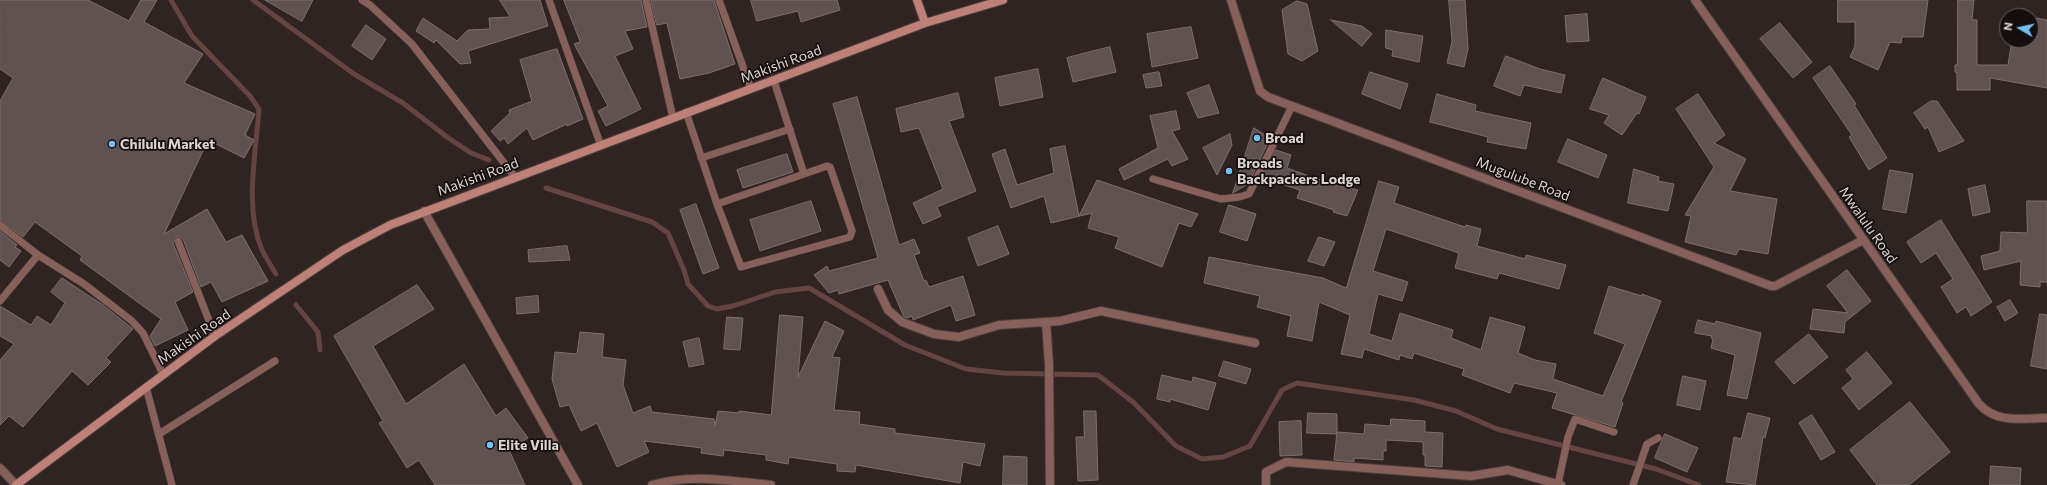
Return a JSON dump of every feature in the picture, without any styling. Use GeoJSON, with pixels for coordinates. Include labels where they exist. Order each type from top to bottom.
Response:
{"type":"FeatureCollection","features":[{"type":"Feature","properties":{"kind":"main road"},"geometry":{"type":"LineString","coordinates":[[918,0],[925,23]]}},
{"type":"Feature","properties":{"kind":"main road","name":"Makishi Road"},"geometry":{"type":"LineString","coordinates":[[16,485],[215,336],[343,250],[390,225],[925,23],[1003,0]]}},
{"type":"Feature","properties":{"kind":"street","name":"Mugulube Road"},"geometry":{"type":"LineString","coordinates":[[1231,0],[1260,91],[1268,97],[1771,286],[1775,286],[1863,240]]}},
{"type":"Feature","properties":{"kind":"street","name":"Mwalulu Road"},"geometry":{"type":"LineString","coordinates":[[1695,0],[1985,411],[2002,418],[2047,418]]}},
{"type":"Feature","properties":{"kind":"street"},"geometry":{"type":"LineString","coordinates":[[424,211],[578,485]]}},
{"type":"Feature","properties":{"kind":"street"},"geometry":{"type":"LineString","coordinates":[[878,289],[888,310],[902,322],[934,334],[959,337],[999,325],[1060,321],[1101,311],[1255,343]]}},
{"type":"Feature","properties":{"kind":"street"},"geometry":{"type":"LineString","coordinates":[[1046,322],[1049,364],[1050,485]]}},
{"type":"Feature","properties":{"kind":"street"},"geometry":{"type":"LineString","coordinates":[[1266,485],[1266,472],[1286,462],[1471,476],[1508,470],[1560,485]]}},
{"type":"Feature","properties":{"kind":"street"},"geometry":{"type":"LineString","coordinates":[[0,468],[16,485]]}},
{"type":"Feature","properties":{"kind":"street"},"geometry":{"type":"LineString","coordinates":[[652,485],[666,481],[694,478],[771,485]]}},
{"type":"Feature","properties":{"kind":"lane"},"geometry":{"type":"LineString","coordinates":[[362,0],[370,5],[412,44],[516,177]]}},
{"type":"Feature","properties":{"kind":"lane"},"geometry":{"type":"LineString","coordinates":[[550,0],[601,146]]}},
{"type":"Feature","properties":{"kind":"lane"},"geometry":{"type":"LineString","coordinates":[[646,0],[673,118]]}},
{"type":"Feature","properties":{"kind":"lane"},"geometry":{"type":"LineString","coordinates":[[719,0],[751,89]]}},
{"type":"Feature","properties":{"kind":"lane"},"geometry":{"type":"LineString","coordinates":[[774,81],[804,174]]}},
{"type":"Feature","properties":{"kind":"lane"},"geometry":{"type":"LineString","coordinates":[[1153,178],[1221,199],[1249,194],[1292,106]]}},
{"type":"Feature","properties":{"kind":"lane"},"geometry":{"type":"LineString","coordinates":[[686,112],[717,204],[742,267],[850,236],[852,231],[830,167],[827,166],[717,204]]}},
{"type":"Feature","properties":{"kind":"lane"},"geometry":{"type":"LineString","coordinates":[[702,158],[790,129]]}},
{"type":"Feature","properties":{"kind":"lane"},"geometry":{"type":"LineString","coordinates":[[0,225],[38,255],[84,284],[132,321],[143,333],[163,374]]}},
{"type":"Feature","properties":{"kind":"lane"},"geometry":{"type":"LineString","coordinates":[[178,241],[215,336]]}},
{"type":"Feature","properties":{"kind":"lane"},"geometry":{"type":"LineString","coordinates":[[0,301],[38,255]]}},
{"type":"Feature","properties":{"kind":"lane"},"geometry":{"type":"LineString","coordinates":[[159,434],[275,361]]}},
{"type":"Feature","properties":{"kind":"lane"},"geometry":{"type":"LineString","coordinates":[[146,387],[172,485]]}},
{"type":"Feature","properties":{"kind":"lane"},"geometry":{"type":"LineString","coordinates":[[1560,485],[1568,437],[1575,419],[1614,432]]}},
{"type":"Feature","properties":{"kind":"lane"},"geometry":{"type":"LineString","coordinates":[[1633,485],[1647,444],[1658,438]]}},
{"type":"Feature","properties":{"kind":"building","name":"Chilulu Market"},"geometry":{"type":"Polygon","coordinates":[[[0,0],[88,0],[129,21],[141,0],[157,0],[144,22],[203,54],[184,83],[255,114],[245,135],[254,140],[244,158],[208,140],[164,234],[207,209],[226,242],[242,235],[268,281],[222,302],[211,282],[201,287],[183,239],[179,236],[176,237],[173,243],[193,292],[175,302],[188,330],[155,346],[150,336],[161,319],[80,260],[82,256],[35,222],[23,237],[0,220],[0,101],[13,78],[0,69],[0,0]]]}},
{"type":"Feature","properties":{"kind":"building"},"geometry":{"type":"Polygon","coordinates":[[[265,0],[313,0],[302,21],[265,0]]]}},
{"type":"Feature","properties":{"kind":"building"},"geometry":{"type":"Polygon","coordinates":[[[500,0],[540,0],[548,26],[468,51],[471,63],[460,64],[436,40],[434,43],[416,31],[423,18],[457,41],[468,30],[490,29],[489,18],[510,17],[500,0]]]}},
{"type":"Feature","properties":{"kind":"building"},"geometry":{"type":"Polygon","coordinates":[[[564,0],[641,0],[647,27],[625,31],[633,49],[615,56],[641,109],[606,126],[598,111],[608,106],[574,44],[580,42],[564,0]]]}},
{"type":"Feature","properties":{"kind":"building"},"geometry":{"type":"Polygon","coordinates":[[[651,0],[714,0],[735,64],[709,73],[680,79],[667,23],[657,25],[651,0]]]}},
{"type":"Feature","properties":{"kind":"building"},"geometry":{"type":"Polygon","coordinates":[[[751,0],[837,0],[840,10],[801,22],[798,11],[757,21],[751,0]]]}},
{"type":"Feature","properties":{"kind":"building"},"geometry":{"type":"Polygon","coordinates":[[[1449,0],[1465,0],[1468,49],[1464,67],[1447,63],[1452,42],[1449,0]]]}},
{"type":"Feature","properties":{"kind":"building"},"geometry":{"type":"Polygon","coordinates":[[[1838,0],[1928,0],[1923,37],[1902,37],[1901,43],[1890,42],[1878,70],[1850,57],[1855,46],[1855,22],[1838,22],[1838,0]]]}},
{"type":"Feature","properties":{"kind":"building"},"geometry":{"type":"Polygon","coordinates":[[[1958,0],[1974,0],[1972,20],[1977,20],[1977,65],[2008,65],[2011,48],[2039,48],[2039,19],[2047,20],[2047,88],[1990,78],[1990,90],[1957,90],[1957,73],[1955,72],[1955,65],[1957,65],[1958,0]]]}},
{"type":"Feature","properties":{"kind":"building"},"geometry":{"type":"Polygon","coordinates":[[[1297,1],[1307,4],[1318,51],[1302,61],[1288,54],[1282,10],[1297,1]]]}},
{"type":"Feature","properties":{"kind":"building"},"geometry":{"type":"Polygon","coordinates":[[[1587,14],[1589,41],[1567,42],[1565,16],[1587,14]]]}},
{"type":"Feature","properties":{"kind":"building"},"geometry":{"type":"Polygon","coordinates":[[[1331,20],[1362,26],[1372,34],[1362,46],[1331,20]]]}},
{"type":"Feature","properties":{"kind":"building"},"geometry":{"type":"Polygon","coordinates":[[[1780,23],[1812,62],[1793,78],[1760,39],[1780,23]]]}},
{"type":"Feature","properties":{"kind":"building"},"geometry":{"type":"Polygon","coordinates":[[[366,25],[386,39],[372,60],[352,46],[366,25]]]}},
{"type":"Feature","properties":{"kind":"building"},"geometry":{"type":"Polygon","coordinates":[[[1191,27],[1198,58],[1152,67],[1147,34],[1191,27]]]}},
{"type":"Feature","properties":{"kind":"building"},"geometry":{"type":"Polygon","coordinates":[[[1386,30],[1423,36],[1419,62],[1392,56],[1393,50],[1386,48],[1386,30]]]}},
{"type":"Feature","properties":{"kind":"building"},"geometry":{"type":"Polygon","coordinates":[[[1110,47],[1116,72],[1073,82],[1067,58],[1110,47]]]}},
{"type":"Feature","properties":{"kind":"building"},"geometry":{"type":"Polygon","coordinates":[[[557,49],[583,119],[567,126],[567,124],[533,140],[527,128],[508,144],[504,138],[500,141],[491,131],[510,113],[509,110],[532,101],[520,60],[557,49]]]}},
{"type":"Feature","properties":{"kind":"building"},"geometry":{"type":"Polygon","coordinates":[[[1506,56],[1540,69],[1565,75],[1561,93],[1524,85],[1520,96],[1494,86],[1506,56]]]}},
{"type":"Feature","properties":{"kind":"building"},"geometry":{"type":"Polygon","coordinates":[[[1830,66],[1856,104],[1854,105],[1887,158],[1869,170],[1849,137],[1852,135],[1813,78],[1830,66]]]}},
{"type":"Feature","properties":{"kind":"building"},"geometry":{"type":"Polygon","coordinates":[[[1038,69],[1043,97],[1000,106],[995,78],[1038,69]]]}},
{"type":"Feature","properties":{"kind":"building"},"geometry":{"type":"Polygon","coordinates":[[[1159,72],[1162,86],[1146,88],[1143,75],[1159,72]]]}},
{"type":"Feature","properties":{"kind":"building"},"geometry":{"type":"Polygon","coordinates":[[[1370,72],[1408,84],[1400,109],[1362,94],[1370,72]]]}},
{"type":"Feature","properties":{"kind":"building"},"geometry":{"type":"Polygon","coordinates":[[[1603,78],[1646,97],[1639,114],[1637,113],[1622,135],[1604,123],[1609,115],[1590,109],[1603,78]]]}},
{"type":"Feature","properties":{"kind":"building"},"geometry":{"type":"Polygon","coordinates":[[[1209,85],[1219,113],[1198,118],[1187,93],[1209,85]]]}},
{"type":"Feature","properties":{"kind":"building"},"geometry":{"type":"Polygon","coordinates":[[[958,93],[964,117],[949,121],[976,191],[937,207],[941,216],[923,224],[913,203],[943,189],[919,128],[901,132],[896,109],[958,93]]]}},
{"type":"Feature","properties":{"kind":"building"},"geometry":{"type":"Polygon","coordinates":[[[1437,94],[1476,105],[1475,111],[1531,123],[1526,149],[1487,142],[1488,137],[1430,122],[1437,94]]]}},
{"type":"Feature","properties":{"kind":"building"},"geometry":{"type":"Polygon","coordinates":[[[1698,94],[1725,135],[1714,143],[1746,159],[1730,191],[1777,199],[1768,254],[1739,249],[1736,255],[1685,242],[1691,216],[1685,215],[1714,167],[1676,109],[1698,94]]]}},
{"type":"Feature","properties":{"kind":"building"},"geometry":{"type":"Polygon","coordinates":[[[857,97],[899,245],[914,239],[920,253],[914,255],[924,281],[926,280],[929,287],[963,276],[975,315],[956,321],[951,305],[913,320],[912,316],[907,318],[904,317],[888,280],[839,294],[838,290],[829,293],[814,275],[827,266],[829,271],[878,258],[833,104],[857,97]]]}},
{"type":"Feature","properties":{"kind":"building"},"geometry":{"type":"Polygon","coordinates":[[[1931,101],[1937,101],[1964,141],[1939,152],[1928,127],[1925,129],[1914,113],[1931,101]]]}},
{"type":"Feature","properties":{"kind":"building"},"geometry":{"type":"Polygon","coordinates":[[[1176,111],[1180,129],[1172,131],[1188,159],[1172,166],[1168,159],[1124,180],[1119,169],[1158,148],[1150,116],[1176,111]]]}},
{"type":"Feature","properties":{"kind":"building"},"geometry":{"type":"Polygon","coordinates":[[[1254,128],[1270,138],[1249,183],[1233,193],[1254,128]]]}},
{"type":"Feature","properties":{"kind":"building"},"geometry":{"type":"Polygon","coordinates":[[[1230,134],[1232,145],[1217,175],[1203,148],[1230,134]]]}},
{"type":"Feature","properties":{"kind":"building"},"geometry":{"type":"Polygon","coordinates":[[[1568,139],[1607,155],[1598,178],[1558,162],[1568,139]]]}},
{"type":"Feature","properties":{"kind":"building"},"geometry":{"type":"Polygon","coordinates":[[[1065,146],[1079,216],[1097,180],[1198,214],[1191,227],[1179,223],[1162,267],[1115,248],[1119,237],[1088,228],[1092,213],[1051,223],[1044,196],[1011,208],[992,154],[1005,149],[1017,185],[1054,173],[1050,149],[1065,146]]]}},
{"type":"Feature","properties":{"kind":"building"},"geometry":{"type":"Polygon","coordinates":[[[1276,150],[1291,155],[1287,168],[1334,185],[1358,190],[1347,216],[1333,212],[1334,210],[1297,198],[1300,190],[1262,178],[1276,150]]]}},
{"type":"Feature","properties":{"kind":"building"},"geometry":{"type":"Polygon","coordinates":[[[787,154],[793,172],[743,188],[737,170],[787,154]]]}},
{"type":"Feature","properties":{"kind":"building"},"geometry":{"type":"Polygon","coordinates":[[[1634,169],[1659,177],[1658,181],[1674,184],[1668,211],[1628,203],[1634,169]]]}},
{"type":"Feature","properties":{"kind":"building"},"geometry":{"type":"Polygon","coordinates":[[[1890,170],[1913,174],[1906,213],[1883,209],[1890,170]]]}},
{"type":"Feature","properties":{"kind":"building"},"geometry":{"type":"Polygon","coordinates":[[[1379,181],[1399,187],[1394,203],[1465,227],[1466,225],[1481,229],[1477,246],[1525,259],[1526,255],[1566,265],[1559,289],[1499,273],[1497,279],[1455,268],[1459,253],[1386,229],[1373,271],[1408,282],[1402,301],[1378,294],[1369,334],[1392,341],[1400,313],[1453,330],[1451,338],[1481,350],[1490,317],[1525,327],[1518,353],[1535,360],[1556,364],[1553,379],[1603,396],[1625,344],[1594,333],[1609,286],[1642,296],[1642,294],[1661,301],[1621,402],[1623,403],[1615,427],[1552,408],[1557,393],[1514,383],[1510,393],[1462,375],[1464,369],[1414,353],[1412,359],[1400,355],[1399,360],[1364,349],[1362,358],[1341,354],[1350,315],[1319,302],[1312,341],[1287,336],[1291,316],[1257,307],[1260,296],[1204,283],[1209,257],[1323,278],[1346,288],[1379,181]]]}},
{"type":"Feature","properties":{"kind":"building"},"geometry":{"type":"Polygon","coordinates":[[[1985,185],[1990,212],[1973,216],[1968,189],[1985,185]]]}},
{"type":"Feature","properties":{"kind":"building"},"geometry":{"type":"Polygon","coordinates":[[[811,201],[821,231],[760,251],[750,220],[811,201]]]}},
{"type":"Feature","properties":{"kind":"building"},"geometry":{"type":"Polygon","coordinates":[[[2027,201],[2047,201],[2047,282],[2040,282],[2040,287],[2020,285],[2021,261],[1984,270],[1981,256],[2000,251],[2001,232],[2027,233],[2027,201]]]}},
{"type":"Feature","properties":{"kind":"building"},"geometry":{"type":"Polygon","coordinates":[[[696,204],[719,268],[703,274],[680,210],[696,204]]]}},
{"type":"Feature","properties":{"kind":"building"},"geometry":{"type":"Polygon","coordinates":[[[1229,205],[1256,214],[1247,241],[1220,232],[1229,205]]]}},
{"type":"Feature","properties":{"kind":"building"},"geometry":{"type":"Polygon","coordinates":[[[1941,220],[1992,302],[1971,316],[1966,307],[1957,313],[1941,287],[1953,279],[1936,253],[1921,263],[1907,242],[1941,220]]]}},
{"type":"Feature","properties":{"kind":"building"},"geometry":{"type":"Polygon","coordinates":[[[998,226],[1009,254],[978,266],[968,238],[998,226]]]}},
{"type":"Feature","properties":{"kind":"building"},"geometry":{"type":"Polygon","coordinates":[[[0,231],[17,245],[15,247],[21,251],[9,267],[0,260],[0,231]]]}},
{"type":"Feature","properties":{"kind":"building"},"geometry":{"type":"Polygon","coordinates":[[[1319,237],[1335,242],[1324,266],[1308,261],[1319,237]]]}},
{"type":"Feature","properties":{"kind":"building"},"geometry":{"type":"Polygon","coordinates":[[[567,246],[570,260],[529,262],[528,250],[567,246]]]}},
{"type":"Feature","properties":{"kind":"building"},"geometry":{"type":"Polygon","coordinates":[[[1847,270],[1871,301],[1845,322],[1844,333],[1810,329],[1813,309],[1848,313],[1827,286],[1847,270]]]}},
{"type":"Feature","properties":{"kind":"building"},"geometry":{"type":"Polygon","coordinates":[[[62,278],[103,305],[133,329],[106,358],[111,362],[88,385],[72,371],[23,427],[9,416],[0,425],[0,360],[14,344],[0,336],[0,306],[31,325],[37,316],[51,325],[65,303],[51,292],[62,278]]]}},
{"type":"Feature","properties":{"kind":"building"},"geometry":{"type":"Polygon","coordinates":[[[417,285],[434,309],[373,346],[406,404],[464,364],[496,416],[506,408],[528,438],[509,450],[525,485],[435,485],[419,460],[407,468],[379,423],[383,421],[334,336],[417,285]]]}},
{"type":"Feature","properties":{"kind":"building"},"geometry":{"type":"Polygon","coordinates":[[[538,296],[539,312],[517,314],[516,298],[538,296]]]}},
{"type":"Feature","properties":{"kind":"building"},"geometry":{"type":"Polygon","coordinates":[[[2010,300],[2018,313],[2005,321],[1997,307],[2010,300]]]}},
{"type":"Feature","properties":{"kind":"building"},"geometry":{"type":"Polygon","coordinates":[[[2040,314],[2047,315],[2047,369],[2031,366],[2040,314]]]}},
{"type":"Feature","properties":{"kind":"building"},"geometry":{"type":"Polygon","coordinates":[[[780,315],[803,317],[798,377],[825,321],[844,331],[832,357],[840,358],[834,410],[860,412],[859,424],[895,429],[895,433],[985,444],[980,466],[963,462],[960,483],[856,465],[855,472],[837,471],[837,464],[789,457],[788,464],[766,460],[766,455],[724,450],[723,456],[701,453],[702,448],[644,441],[649,452],[617,467],[597,423],[581,431],[569,405],[560,407],[552,379],[555,352],[577,354],[580,332],[604,334],[602,357],[626,360],[623,385],[633,413],[650,406],[652,412],[714,419],[715,426],[718,411],[739,413],[739,411],[771,415],[780,315]]]}},
{"type":"Feature","properties":{"kind":"building"},"geometry":{"type":"Polygon","coordinates":[[[727,317],[743,318],[740,350],[724,349],[727,317]]]}},
{"type":"Feature","properties":{"kind":"building"},"geometry":{"type":"Polygon","coordinates":[[[1698,320],[1715,324],[1716,321],[1761,333],[1747,399],[1727,395],[1735,355],[1711,348],[1713,339],[1711,338],[1712,336],[1695,333],[1698,320]]]}},
{"type":"Feature","properties":{"kind":"building"},"geometry":{"type":"Polygon","coordinates":[[[1809,334],[1828,357],[1794,384],[1775,362],[1809,334]]]}},
{"type":"Feature","properties":{"kind":"building"},"geometry":{"type":"Polygon","coordinates":[[[699,338],[704,364],[689,367],[683,342],[699,338]]]}},
{"type":"Feature","properties":{"kind":"building"},"geometry":{"type":"Polygon","coordinates":[[[1867,352],[1892,383],[1859,410],[1842,388],[1853,379],[1846,370],[1867,352]]]}},
{"type":"Feature","properties":{"kind":"building"},"geometry":{"type":"Polygon","coordinates":[[[1224,361],[1251,369],[1246,384],[1219,376],[1224,361]]]}},
{"type":"Feature","properties":{"kind":"building"},"geometry":{"type":"Polygon","coordinates":[[[1162,375],[1192,382],[1193,377],[1216,383],[1208,410],[1170,399],[1170,402],[1157,399],[1162,375]]]}},
{"type":"Feature","properties":{"kind":"building"},"geometry":{"type":"Polygon","coordinates":[[[1683,376],[1706,381],[1700,410],[1677,405],[1683,376]]]}},
{"type":"Feature","properties":{"kind":"building"},"geometry":{"type":"Polygon","coordinates":[[[1910,402],[1950,452],[1909,485],[1877,485],[1850,450],[1910,402]]]}},
{"type":"Feature","properties":{"kind":"building"},"geometry":{"type":"Polygon","coordinates":[[[1084,411],[1096,411],[1098,480],[1078,481],[1076,437],[1084,437],[1084,411]]]}},
{"type":"Feature","properties":{"kind":"building"},"geometry":{"type":"Polygon","coordinates":[[[1308,413],[1337,414],[1337,434],[1307,433],[1308,413]]]}},
{"type":"Feature","properties":{"kind":"building"},"geometry":{"type":"Polygon","coordinates":[[[1748,413],[1770,418],[1765,438],[1763,437],[1755,485],[1726,482],[1734,437],[1741,439],[1748,413]]]}},
{"type":"Feature","properties":{"kind":"building"},"geometry":{"type":"Polygon","coordinates":[[[1812,415],[1835,452],[1821,460],[1799,423],[1812,415]]]}},
{"type":"Feature","properties":{"kind":"building"},"geometry":{"type":"Polygon","coordinates":[[[1391,419],[1425,421],[1425,432],[1443,433],[1442,467],[1425,466],[1423,442],[1386,440],[1386,451],[1383,451],[1383,460],[1354,458],[1354,462],[1334,460],[1337,432],[1364,434],[1365,424],[1390,426],[1391,419]]]}},
{"type":"Feature","properties":{"kind":"building"},"geometry":{"type":"Polygon","coordinates":[[[1301,421],[1302,455],[1280,456],[1279,422],[1301,421]]]}},
{"type":"Feature","properties":{"kind":"building"},"geometry":{"type":"Polygon","coordinates":[[[1665,434],[1698,448],[1687,472],[1655,458],[1665,434]]]}},
{"type":"Feature","properties":{"kind":"building"},"geometry":{"type":"Polygon","coordinates":[[[1004,456],[1027,457],[1027,485],[1003,485],[1004,456]]]}},
{"type":"Feature","properties":{"kind":"building"},"geometry":{"type":"Polygon","coordinates":[[[1991,466],[2021,468],[2020,485],[1990,485],[1991,466]]]}},
{"type":"Feature","properties":{"kind":"waterway"},"geometry":{"type":"LineString","coordinates":[[171,0],[192,36],[250,96],[259,109],[252,199],[257,234],[262,250],[276,274]]}},
{"type":"Feature","properties":{"kind":"waterway"},"geometry":{"type":"LineString","coordinates":[[253,0],[354,74],[403,103],[447,137],[471,153],[489,160]]}},
{"type":"Feature","properties":{"kind":"waterway"},"geometry":{"type":"LineString","coordinates":[[546,188],[652,222],[668,233],[684,270],[688,284],[708,306],[717,309],[733,306],[775,292],[809,288],[905,345],[966,369],[1003,373],[1098,375],[1134,403],[1176,446],[1202,459],[1223,457],[1250,446],[1282,390],[1297,383],[1414,400],[1456,411],[1497,429],[1656,469],[1699,485]]}},
{"type":"Feature","properties":{"kind":"waterway"},"geometry":{"type":"LineString","coordinates":[[296,305],[318,332],[320,350]]}},
{"type":"Feature","properties":{"kind":"place","name":"Broad"},"geometry":{"type":"Point","coordinates":[1257,138]}},
{"type":"Feature","properties":{"kind":"place","name":"Chilulu Market"},"geometry":{"type":"Point","coordinates":[112,144]}},
{"type":"Feature","properties":{"kind":"place","name":"Broads Backpackers Lodge"},"geometry":{"type":"Point","coordinates":[1229,171]}},
{"type":"Feature","properties":{"kind":"place","name":"Elite Villa"},"geometry":{"type":"Point","coordinates":[490,445]}}]}
